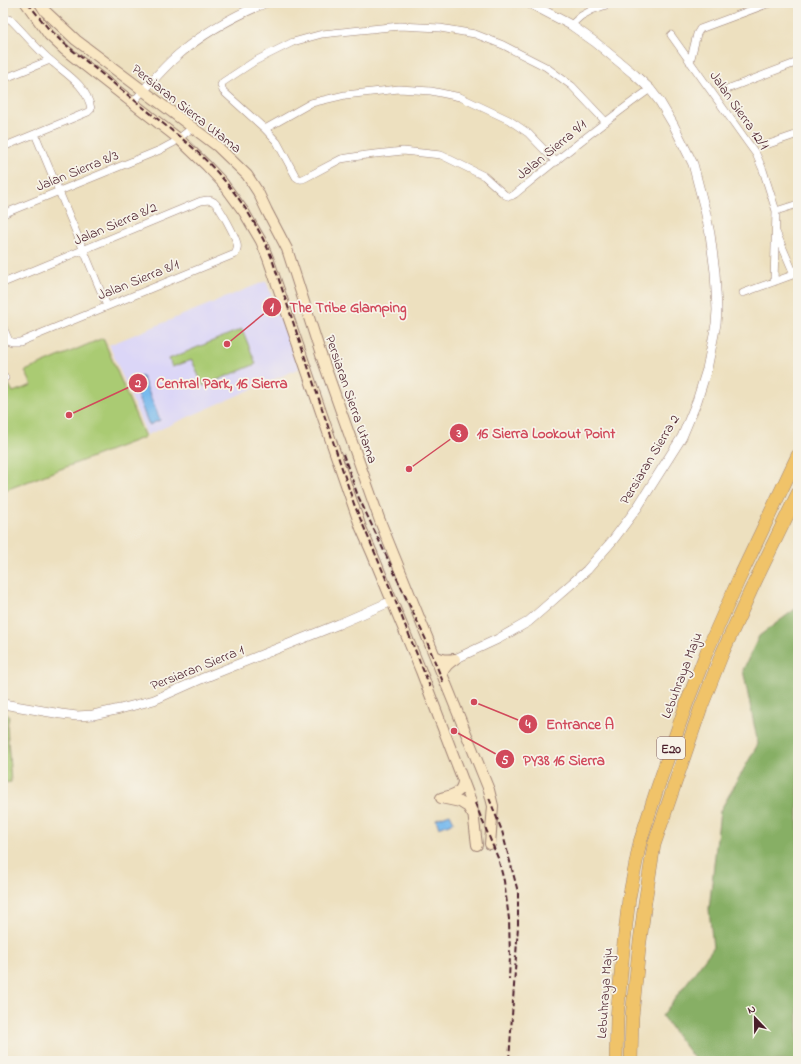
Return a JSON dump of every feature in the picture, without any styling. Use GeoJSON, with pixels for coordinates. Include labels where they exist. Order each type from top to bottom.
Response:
{"type":"FeatureCollection","features":[{"type":"Feature","properties":{"kind":"highway","name":"Lebuhraya Maju"},"geometry":{"type":"LineString","coordinates":[[616,1061],[617,1018],[629,898],[640,842],[686,705],[707,651],[738,581],[798,455]]}},
{"type":"Feature","properties":{"kind":"highway","name":"E20"},"geometry":{"type":"LineString","coordinates":[[631,1061],[632,1017],[639,949],[654,845],[698,717],[722,654],[798,493]]}},
{"type":"Feature","properties":{"kind":"main road","name":"Persiaran Sierra Utama"},"geometry":{"type":"LineString","coordinates":[[26,3],[49,35],[65,50],[179,139],[207,166],[222,182],[244,212],[261,241],[361,528],[421,671],[472,804],[477,841],[490,841],[493,806],[489,790],[380,521],[321,355],[287,249],[258,192],[246,175],[217,146],[76,40],[45,11],[40,3]]}},
{"type":"Feature","properties":{"kind":"main road"},"geometry":{"type":"LineString","coordinates":[[435,656],[441,660],[455,659]]}},
{"type":"Feature","properties":{"kind":"main road"},"geometry":{"type":"LineString","coordinates":[[442,674],[444,668],[455,659]]}},
{"type":"Feature","properties":{"kind":"main road"},"geometry":{"type":"LineString","coordinates":[[463,782],[462,787],[454,794],[441,798],[460,802],[468,807],[474,816]]}},
{"type":"Feature","properties":{"kind":"street"},"geometry":{"type":"LineString","coordinates":[[132,102],[177,56],[199,38],[242,12],[265,3]]}},
{"type":"Feature","properties":{"kind":"street","name":"Persiaran Sierra 2"},"geometry":{"type":"LineString","coordinates":[[455,659],[498,639],[528,622],[587,570],[613,540],[637,508],[682,437],[697,401],[707,369],[717,316],[715,272],[710,234],[697,176],[693,164],[673,124],[660,102],[650,89],[595,42],[571,25],[529,3]]}},
{"type":"Feature","properties":{"kind":"street"},"geometry":{"type":"LineString","coordinates":[[571,25],[592,10],[612,3]]}},
{"type":"Feature","properties":{"kind":"street"},"geometry":{"type":"LineString","coordinates":[[690,62],[697,34],[700,29],[770,3]]}},
{"type":"Feature","properties":{"kind":"street"},"geometry":{"type":"LineString","coordinates":[[3,17],[11,20],[50,60],[75,80],[85,93],[91,109],[88,112],[3,148]]}},
{"type":"Feature","properties":{"kind":"street","name":"Jalan Sierra 9/1"},"geometry":{"type":"LineString","coordinates":[[606,122],[572,86],[546,67],[502,45],[475,34],[440,28],[400,26],[322,34],[293,42],[255,61],[223,82],[221,85],[223,91],[276,142],[298,179],[302,180],[340,159],[403,151],[441,156],[484,176],[508,197],[512,196],[556,162],[606,122],[627,105],[650,89]]}},
{"type":"Feature","properties":{"kind":"street","name":"Jalan Sierra 12/1"},"geometry":{"type":"LineString","coordinates":[[671,35],[756,154],[763,170],[776,211],[774,282]]}},
{"type":"Feature","properties":{"kind":"street"},"geometry":{"type":"LineString","coordinates":[[3,79],[50,60]]}},
{"type":"Feature","properties":{"kind":"street"},"geometry":{"type":"LineString","coordinates":[[727,89],[798,62]]}},
{"type":"Feature","properties":{"kind":"street"},"geometry":{"type":"LineString","coordinates":[[264,129],[311,103],[345,95],[398,89],[431,91],[460,97],[509,120],[528,133],[556,162]]}},
{"type":"Feature","properties":{"kind":"street","name":"Jalan Sierra 8/3"},"geometry":{"type":"LineString","coordinates":[[3,214],[160,150],[179,139],[192,128]]}},
{"type":"Feature","properties":{"kind":"street"},"geometry":{"type":"LineString","coordinates":[[36,134],[107,306]]}},
{"type":"Feature","properties":{"kind":"street"},"geometry":{"type":"LineString","coordinates":[[769,144],[798,134]]}},
{"type":"Feature","properties":{"kind":"street","name":"Jalan Sierra 8/2"},"geometry":{"type":"LineString","coordinates":[[3,283],[202,200],[215,203],[228,224]]}},
{"type":"Feature","properties":{"kind":"street"},"geometry":{"type":"LineString","coordinates":[[776,211],[798,204]]}},
{"type":"Feature","properties":{"kind":"street","name":"Jalan Sierra 8/1"},"geometry":{"type":"LineString","coordinates":[[3,327],[10,341],[20,342],[235,254],[237,244],[228,224]]}},
{"type":"Feature","properties":{"kind":"street"},"geometry":{"type":"LineString","coordinates":[[743,293],[796,274],[775,230]]}},
{"type":"Feature","properties":{"kind":"street","name":"Persiaran Sierra 1"},"geometry":{"type":"LineString","coordinates":[[3,704],[77,716],[120,709],[154,700],[201,679],[344,622],[392,601]]}},
{"type":"Feature","properties":{"kind":"shaded area"},"geometry":{"type":"Polygon","coordinates":[[[266,281],[300,368],[147,435],[109,345],[266,281]]]}},
{"type":"Feature","properties":{"kind":"green space"},"geometry":{"type":"Polygon","coordinates":[[[242,329],[256,364],[203,386],[192,360],[172,367],[169,359],[242,329]]]}},
{"type":"Feature","properties":{"kind":"green space"},"geometry":{"type":"Polygon","coordinates":[[[103,338],[145,437],[3,491],[3,386],[8,383],[13,392],[32,385],[25,371],[103,338]]]}},
{"type":"Feature","properties":{"kind":"green space"},"geometry":{"type":"Polygon","coordinates":[[[798,607],[798,1061],[696,1061],[662,1016],[713,948],[709,909],[720,811],[758,744],[743,670],[759,636],[798,607]]]}},
{"type":"Feature","properties":{"kind":"green space"},"geometry":{"type":"Polygon","coordinates":[[[3,710],[9,717],[7,726],[11,782],[3,783],[3,710]]]}},
{"type":"Feature","properties":{"kind":"water"},"geometry":{"type":"Polygon","coordinates":[[[142,376],[160,420],[149,425],[131,380],[142,376]]]}},
{"type":"Feature","properties":{"kind":"water"},"geometry":{"type":"Polygon","coordinates":[[[450,814],[454,822],[439,828],[436,819],[450,814]]]}},
{"type":"Feature","properties":{"kind":"railway"},"geometry":{"type":"LineString","coordinates":[[28,3],[47,27],[61,41],[204,158],[227,183],[247,210],[271,256],[354,504],[430,687]]}},
{"type":"Feature","properties":{"kind":"railway"},"geometry":{"type":"LineString","coordinates":[[343,454],[358,496],[427,642],[443,682]]}},
{"type":"Feature","properties":{"kind":"railway"},"geometry":{"type":"LineString","coordinates":[[489,798],[502,831],[518,892],[518,926],[509,1061]]}},
{"type":"Feature","properties":{"kind":"railway"},"geometry":{"type":"LineString","coordinates":[[475,803],[498,858],[504,881],[509,919],[509,979]]}},
{"type":"Feature","properties":{"kind":"place","name":"The Tribe Glamping"},"geometry":{"type":"Point","coordinates":[227,344]}},
{"type":"Feature","properties":{"kind":"place","name":"Central Park, 16 Sierra"},"geometry":{"type":"Point","coordinates":[69,415]}},
{"type":"Feature","properties":{"kind":"place","name":"16 Sierra Lookout Point"},"geometry":{"type":"Point","coordinates":[409,469]}},
{"type":"Feature","properties":{"kind":"place","name":"Entrance A"},"geometry":{"type":"Point","coordinates":[474,702]}},
{"type":"Feature","properties":{"kind":"place","name":"PY38 16 Sierra"},"geometry":{"type":"Point","coordinates":[454,731]}}]}
